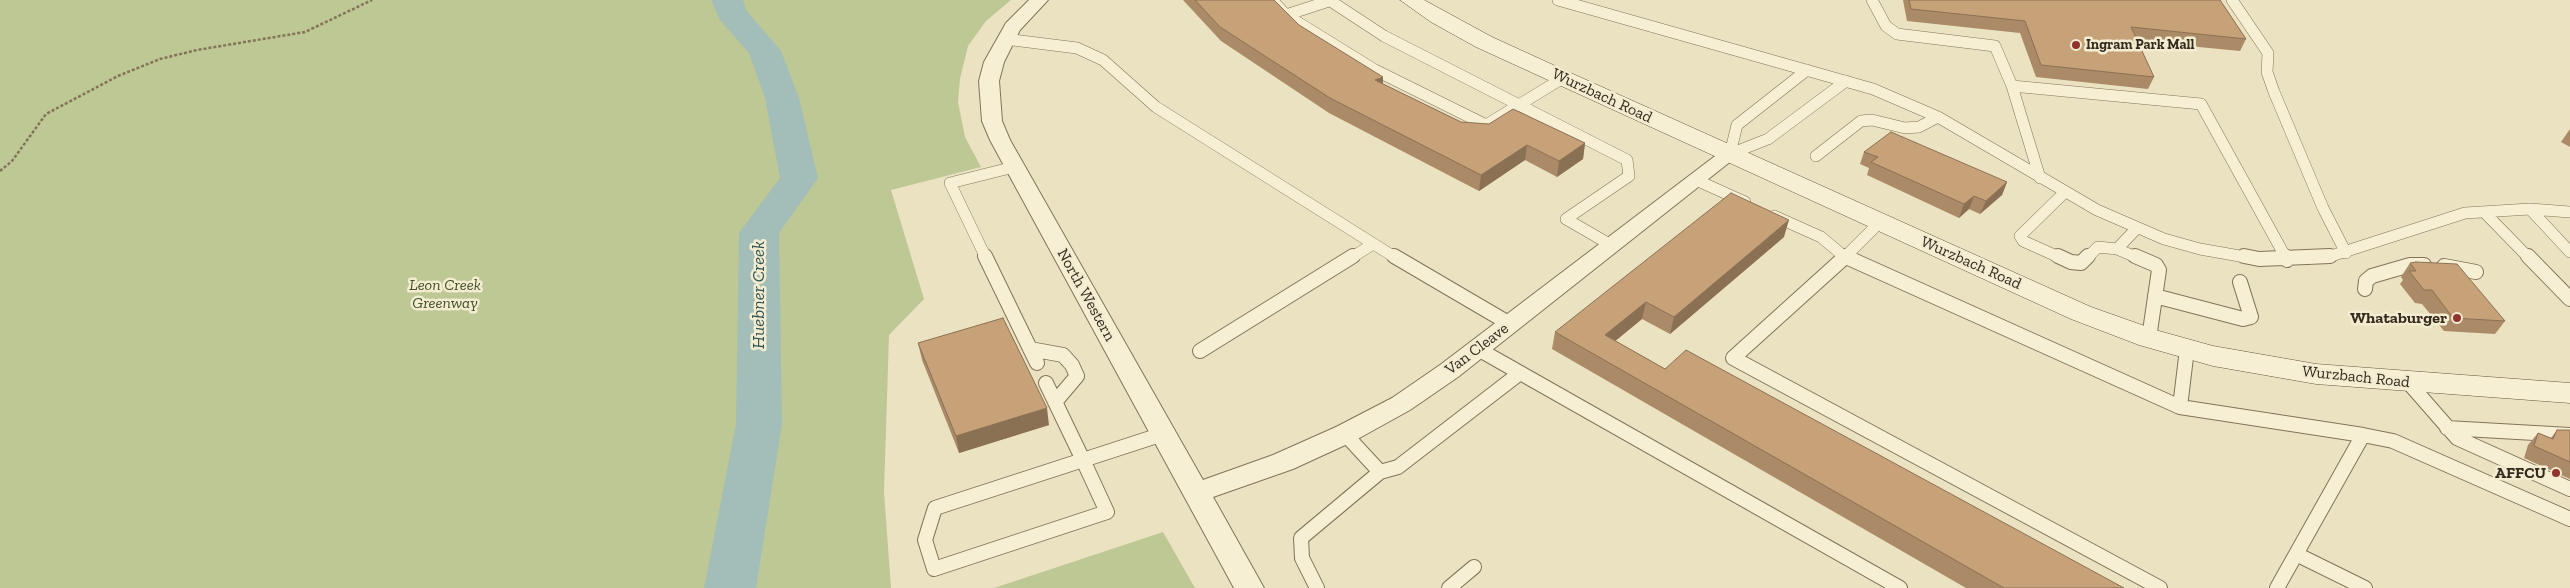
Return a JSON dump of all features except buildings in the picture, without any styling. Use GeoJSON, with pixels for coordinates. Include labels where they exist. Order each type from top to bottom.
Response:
{"type":"FeatureCollection","features":[{"type":"Feature","properties":{"kind":"main road","name":"Wurzbach Road"},"geometry":{"type":"LineString","coordinates":[[1410,0],[1438,18],[1484,42],[2081,312],[2149,338],[2213,356],[2306,373],[2408,382],[2565,390]]}},
{"type":"Feature","properties":{"kind":"street","name":"North Western"},"geometry":{"type":"LineString","coordinates":[[1039,0],[1022,16],[1005,40],[994,62],[989,81],[992,120],[1014,167],[1249,588]]}},
{"type":"Feature","properties":{"kind":"street","name":"Van Cleave"},"geometry":{"type":"LineString","coordinates":[[1195,493],[1283,462],[1345,434],[1401,404],[1478,349],[1730,154]]}},
{"type":"Feature","properties":{"kind":"lane"},"geometry":{"type":"LineString","coordinates":[[1272,0],[1286,15],[1375,70],[1486,125],[1563,78]]}},
{"type":"Feature","properties":{"kind":"lane"},"geometry":{"type":"LineString","coordinates":[[1286,15],[1331,0],[1384,36],[1627,160],[1629,176],[1566,219],[1612,245]]}},
{"type":"Feature","properties":{"kind":"lane"},"geometry":{"type":"LineString","coordinates":[[1558,0],[1874,89],[1938,117],[2065,192],[2137,228],[2200,249],[2234,256],[2287,260],[2328,258],[2466,213],[2530,209],[2570,212]]}},
{"type":"Feature","properties":{"kind":"lane"},"geometry":{"type":"LineString","coordinates":[[1872,0],[1886,26],[1897,34],[1995,46],[2012,86],[2040,178]]}},
{"type":"Feature","properties":{"kind":"lane"},"geometry":{"type":"LineString","coordinates":[[2232,0],[2268,53],[2266,72],[2323,208],[2346,253]]}},
{"type":"Feature","properties":{"kind":"lane"},"geometry":{"type":"LineString","coordinates":[[1005,40],[1077,48],[1103,60],[1156,107],[1373,244],[1510,324]]}},
{"type":"Feature","properties":{"kind":"lane"},"geometry":{"type":"LineString","coordinates":[[1730,154],[1737,125],[1807,70]]}},
{"type":"Feature","properties":{"kind":"lane"},"geometry":{"type":"LineString","coordinates":[[1730,154],[1768,139],[1846,81]]}},
{"type":"Feature","properties":{"kind":"lane"},"geometry":{"type":"LineString","coordinates":[[2012,86],[2201,104],[2287,260]]}},
{"type":"Feature","properties":{"kind":"lane"},"geometry":{"type":"LineString","coordinates":[[1816,156],[1861,121],[1872,120],[1905,128],[1919,127],[1938,117]]}},
{"type":"Feature","properties":{"kind":"lane"},"geometry":{"type":"LineString","coordinates":[[1014,167],[950,183],[1036,363]]}},
{"type":"Feature","properties":{"kind":"lane"},"geometry":{"type":"LineString","coordinates":[[1696,180],[1821,237],[1846,257],[2180,407],[2393,441],[2570,519]]}},
{"type":"Feature","properties":{"kind":"lane"},"geometry":{"type":"LineString","coordinates":[[2065,192],[2020,236],[2023,241],[2071,262],[2081,263],[2098,247],[2117,249],[2156,265],[2159,270],[2149,338]]}},
{"type":"Feature","properties":{"kind":"lane"},"geometry":{"type":"LineString","coordinates":[[2530,209],[2570,252]]}},
{"type":"Feature","properties":{"kind":"lane"},"geometry":{"type":"LineString","coordinates":[[2484,212],[2570,299]]}},
{"type":"Feature","properties":{"kind":"lane"},"geometry":{"type":"LineString","coordinates":[[1880,222],[1846,257],[1733,358],[2160,588]]}},
{"type":"Feature","properties":{"kind":"lane"},"geometry":{"type":"LineString","coordinates":[[2117,249],[2137,228]]}},
{"type":"Feature","properties":{"kind":"lane"},"geometry":{"type":"LineString","coordinates":[[1200,351],[1373,244]]}},
{"type":"Feature","properties":{"kind":"lane"},"geometry":{"type":"LineString","coordinates":[[2365,289],[2366,281],[2372,276],[2410,266],[2456,266],[2476,272]]}},
{"type":"Feature","properties":{"kind":"lane"},"geometry":{"type":"LineString","coordinates":[[2155,296],[2243,319],[2250,317],[2240,282]]}},
{"type":"Feature","properties":{"kind":"lane"},"geometry":{"type":"LineString","coordinates":[[1030,349],[1063,355],[1072,364],[1077,376],[1056,402]]}},
{"type":"Feature","properties":{"kind":"lane"},"geometry":{"type":"LineString","coordinates":[[1478,349],[1900,588]]}},
{"type":"Feature","properties":{"kind":"lane"},"geometry":{"type":"LineString","coordinates":[[2180,407],[2187,349]]}},
{"type":"Feature","properties":{"kind":"lane"},"geometry":{"type":"LineString","coordinates":[[1317,588],[1302,558],[1301,538],[1357,489],[1380,472],[1398,467],[1520,373]]}},
{"type":"Feature","properties":{"kind":"lane"},"geometry":{"type":"LineString","coordinates":[[2408,382],[2457,438],[2570,489]]}},
{"type":"Feature","properties":{"kind":"lane"},"geometry":{"type":"LineString","coordinates":[[1046,383],[1056,402],[1083,460],[1107,512],[934,569],[925,540],[935,508],[1083,460],[1163,434]]}},
{"type":"Feature","properties":{"kind":"lane"},"geometry":{"type":"LineString","coordinates":[[2447,428],[2570,435]]}},
{"type":"Feature","properties":{"kind":"lane"},"geometry":{"type":"LineString","coordinates":[[1345,434],[1380,472]]}},
{"type":"Feature","properties":{"kind":"lane"},"geometry":{"type":"LineString","coordinates":[[2277,588],[2363,435]]}},
{"type":"Feature","properties":{"kind":"lane"},"geometry":{"type":"LineString","coordinates":[[2296,554],[2365,588]]}},
{"type":"Feature","properties":{"kind":"lane"},"geometry":{"type":"LineString","coordinates":[[1449,588],[1474,567]]}},
{"type":"Feature","properties":{"kind":"path"},"geometry":{"type":"LineString","coordinates":[[0,171],[12,161],[46,114],[83,92],[160,59],[197,50],[305,32],[372,0]]}},
{"type":"Feature","properties":{"kind":"green space","name":"Leon Creek Greenway"},"geometry":{"type":"Polygon","coordinates":[[[0,0],[1011,0],[986,21],[968,46],[960,79],[958,102],[965,137],[981,167],[891,190],[924,299],[889,335],[884,492],[891,588],[0,588],[0,0]]]}},
{"type":"Feature","properties":{"kind":"green space"},"geometry":{"type":"Polygon","coordinates":[[[1163,532],[1195,588],[994,588],[1163,532]]]}},
{"type":"Feature","properties":{"kind":"waterway","name":"Huebner Creek"},"geometry":{"type":"LineString","coordinates":[[727,0],[731,13],[765,51],[782,98],[799,178],[759,233],[759,424],[730,588]]}},
{"type":"Feature","properties":{"kind":"place","name":"Ingram Park Mall"},"geometry":{"type":"Point","coordinates":[2076,45]}},
{"type":"Feature","properties":{"kind":"place","name":"Whataburger"},"geometry":{"type":"Point","coordinates":[2457,318]}},
{"type":"Feature","properties":{"kind":"place","name":"AFFCU"},"geometry":{"type":"Point","coordinates":[2556,473]}}]}
